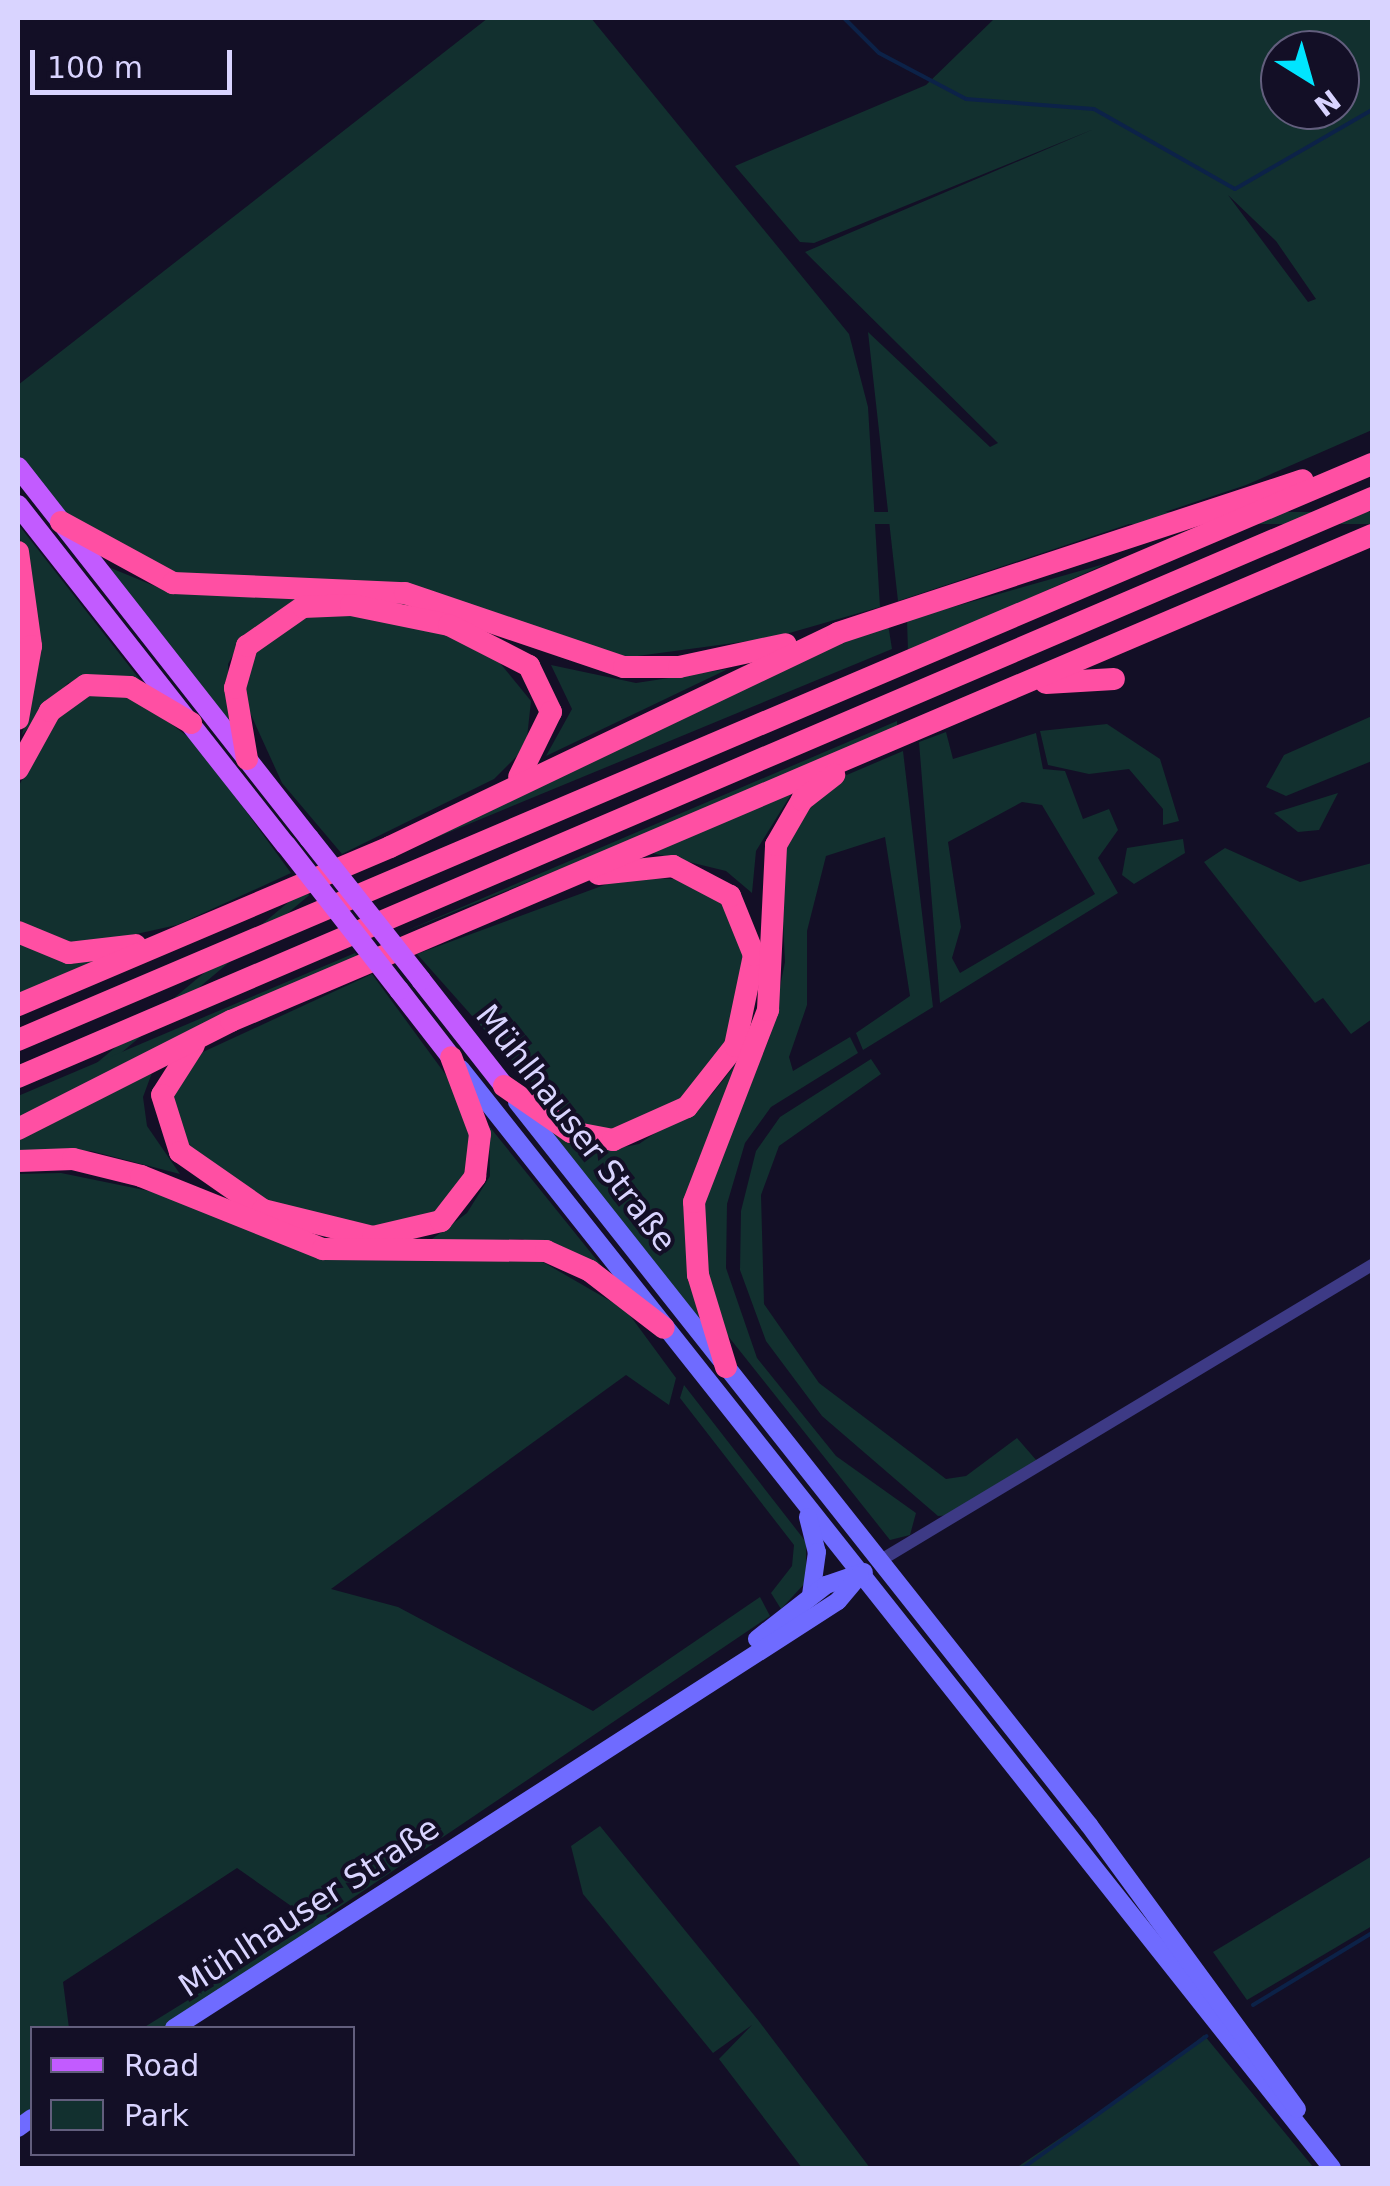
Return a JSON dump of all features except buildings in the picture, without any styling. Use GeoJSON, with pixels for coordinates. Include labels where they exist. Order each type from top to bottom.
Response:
{"type":"FeatureCollection","features":[{"type":"Feature","properties":{"kind":"highway"},"geometry":{"type":"LineString","coordinates":[[61,522],[173,584],[405,592],[624,667],[708,662],[838,633],[1372,461]]}},
{"type":"Feature","properties":{"kind":"highway"},"geometry":{"type":"LineString","coordinates":[[18,1040],[1372,461]]}},
{"type":"Feature","properties":{"kind":"highway"},"geometry":{"type":"LineString","coordinates":[[18,1077],[1372,498]]}},
{"type":"Feature","properties":{"kind":"highway"},"geometry":{"type":"LineString","coordinates":[[18,1129],[231,1021],[1372,536]]}},
{"type":"Feature","properties":{"kind":"highway"},"geometry":{"type":"LineString","coordinates":[[18,552],[31,628],[18,719]]}},
{"type":"Feature","properties":{"kind":"highway"},"geometry":{"type":"LineString","coordinates":[[247,759],[234,688],[263,628],[314,605],[400,610],[488,639],[542,682],[546,736],[498,795]]}},
{"type":"Feature","properties":{"kind":"highway"},"geometry":{"type":"LineString","coordinates":[[18,1006],[498,795],[838,633]]}},
{"type":"Feature","properties":{"kind":"highway"},"geometry":{"type":"LineString","coordinates":[[1013,690],[1114,679]]}},
{"type":"Feature","properties":{"kind":"highway"},"geometry":{"type":"LineString","coordinates":[[18,769],[50,711],[86,685],[130,687],[191,722]]}},
{"type":"Feature","properties":{"kind":"highway"},"geometry":{"type":"LineString","coordinates":[[726,1367],[698,1276],[694,1202],[768,1010],[772,856],[802,800],[879,746]]}},
{"type":"Feature","properties":{"kind":"highway"},"geometry":{"type":"LineString","coordinates":[[504,1086],[570,1132],[613,1140],[640,1133],[716,1077],[751,997],[746,923],[707,878],[659,866],[550,884]]}},
{"type":"Feature","properties":{"kind":"highway"},"geometry":{"type":"LineString","coordinates":[[18,932],[82,953],[198,930]]}},
{"type":"Feature","properties":{"kind":"highway"},"geometry":{"type":"LineString","coordinates":[[231,1021],[170,1071],[162,1110],[172,1141],[246,1202],[338,1233],[413,1233],[462,1202],[479,1163],[480,1134],[451,1057]]}},
{"type":"Feature","properties":{"kind":"highway"},"geometry":{"type":"LineString","coordinates":[[18,1162],[73,1158],[141,1176],[323,1249],[546,1251],[590,1271],[664,1328]]}},
{"type":"Feature","properties":{"kind":"main road","name":"Mühlhauser Straße"},"geometry":{"type":"LineString","coordinates":[[18,467],[1089,1825],[1335,2168]]}},
{"type":"Feature","properties":{"kind":"main road","name":"Mühlhauser Straße"},"geometry":{"type":"LineString","coordinates":[[18,505],[956,1700],[1335,2168]]}},
{"type":"Feature","properties":{"kind":"main road"},"geometry":{"type":"LineString","coordinates":[[805,1506],[817,1552],[811,1596]]}},
{"type":"Feature","properties":{"kind":"main road"},"geometry":{"type":"LineString","coordinates":[[860,1575],[881,1560]]}},
{"type":"Feature","properties":{"kind":"main road","name":"Mühlhauser Straße"},"geometry":{"type":"LineString","coordinates":[[725,1668],[811,1596],[860,1575]]}},
{"type":"Feature","properties":{"kind":"main road","name":"Mühlhauser Straße"},"geometry":{"type":"LineString","coordinates":[[177,2026],[725,1668],[838,1601],[860,1575]]}},
{"type":"Feature","properties":{"kind":"street"},"geometry":{"type":"LineString","coordinates":[[881,1560],[1372,1265]]}},
{"type":"Feature","properties":{"kind":"green space"},"geometry":{"type":"Polygon","coordinates":[[[488,18],[591,18],[849,334],[868,407],[880,607],[772,638],[615,659],[547,639],[169,577],[68,518],[18,458],[18,385],[488,18]]]}},
{"type":"Feature","properties":{"kind":"green space"},"geometry":{"type":"Polygon","coordinates":[[[995,18],[1372,18],[1372,430],[1246,485],[898,601],[868,332],[990,447],[998,443],[805,252],[1094,129],[814,243],[800,242],[735,166],[926,85],[995,18]],[[1228,195],[1308,302],[1316,299],[1276,241],[1228,195]]]}},
{"type":"Feature","properties":{"kind":"green space"},"geometry":{"type":"Polygon","coordinates":[[[871,512],[1372,512],[1372,524],[871,524],[871,512]]]}},
{"type":"Feature","properties":{"kind":"green space"},"geometry":{"type":"Polygon","coordinates":[[[18,524],[144,685],[99,677],[68,683],[22,735],[37,666],[18,524]]]}},
{"type":"Feature","properties":{"kind":"green space"},"geometry":{"type":"Polygon","coordinates":[[[96,562],[167,591],[303,596],[244,636],[228,664],[231,729],[96,562]]]}},
{"type":"Feature","properties":{"kind":"green space"},"geometry":{"type":"Polygon","coordinates":[[[1108,563],[908,652],[907,620],[1108,563]]]}},
{"type":"Feature","properties":{"kind":"green space"},"geometry":{"type":"Polygon","coordinates":[[[305,613],[408,619],[491,652],[531,701],[526,747],[494,779],[342,854],[282,783],[242,695],[249,660],[269,632],[305,613]]]}},
{"type":"Feature","properties":{"kind":"green space"},"geometry":{"type":"Polygon","coordinates":[[[888,624],[892,649],[353,872],[626,732],[888,624]]]}},
{"type":"Feature","properties":{"kind":"green space"},"geometry":{"type":"Polygon","coordinates":[[[551,665],[636,683],[728,669],[546,756],[572,709],[551,665]]]}},
{"type":"Feature","properties":{"kind":"green space"},"geometry":{"type":"Polygon","coordinates":[[[127,690],[196,743],[291,873],[177,925],[82,946],[18,923],[18,787],[63,709],[82,693],[127,690]]]}},
{"type":"Feature","properties":{"kind":"green space"},"geometry":{"type":"Polygon","coordinates":[[[1372,716],[1372,761],[1286,796],[1266,787],[1284,755],[1372,716]]]}},
{"type":"Feature","properties":{"kind":"green space"},"geometry":{"type":"Polygon","coordinates":[[[897,721],[898,733],[401,933],[897,721]]]}},
{"type":"Feature","properties":{"kind":"green space"},"geometry":{"type":"Polygon","coordinates":[[[1107,724],[1160,759],[1179,821],[1163,825],[1163,809],[1129,769],[1089,774],[1048,765],[1040,731],[1107,724]]]}},
{"type":"Feature","properties":{"kind":"green space"},"geometry":{"type":"Polygon","coordinates":[[[946,732],[953,759],[1036,733],[1043,769],[1065,771],[1083,819],[1109,809],[1118,830],[1098,858],[1118,893],[940,1003],[919,742],[946,732]],[[1022,802],[948,842],[961,927],[952,958],[960,973],[1095,894],[1042,805],[1022,802]]]}},
{"type":"Feature","properties":{"kind":"green space"},"geometry":{"type":"Polygon","coordinates":[[[903,751],[933,1007],[863,1050],[856,1033],[910,996],[885,837],[826,856],[807,931],[807,1005],[789,1057],[793,1071],[850,1037],[858,1053],[771,1107],[745,1143],[727,1204],[726,1268],[757,1358],[836,1456],[916,1513],[910,1535],[890,1540],[724,1331],[705,1275],[702,1207],[770,1036],[785,962],[780,861],[796,816],[835,780],[903,751]]]}},
{"type":"Feature","properties":{"kind":"green space"},"geometry":{"type":"Polygon","coordinates":[[[795,788],[756,851],[752,893],[726,871],[648,852],[795,788]]]}},
{"type":"Feature","properties":{"kind":"green space"},"geometry":{"type":"Polygon","coordinates":[[[1338,793],[1319,830],[1298,832],[1274,813],[1338,793]]]}},
{"type":"Feature","properties":{"kind":"green space"},"geometry":{"type":"Polygon","coordinates":[[[1183,839],[1185,853],[1134,884],[1122,875],[1127,848],[1183,839]]]}},
{"type":"Feature","properties":{"kind":"green space"},"geometry":{"type":"Polygon","coordinates":[[[1225,848],[1300,882],[1372,863],[1372,1019],[1351,1034],[1323,998],[1315,1003],[1204,862],[1225,848]]]}},
{"type":"Feature","properties":{"kind":"green space"},"geometry":{"type":"Polygon","coordinates":[[[626,877],[696,880],[726,901],[749,958],[730,1040],[676,1105],[618,1130],[569,1125],[417,954],[626,877]]]}},
{"type":"Feature","properties":{"kind":"green space"},"geometry":{"type":"Polygon","coordinates":[[[304,889],[309,895],[71,1095],[66,1089],[304,889]]]}},
{"type":"Feature","properties":{"kind":"green space"},"geometry":{"type":"Polygon","coordinates":[[[18,941],[60,959],[106,960],[18,998],[18,941]]]}},
{"type":"Feature","properties":{"kind":"green space"},"geometry":{"type":"Polygon","coordinates":[[[355,953],[359,958],[18,1124],[18,1096],[355,953]]]}},
{"type":"Feature","properties":{"kind":"green space"},"geometry":{"type":"Polygon","coordinates":[[[372,974],[454,1086],[471,1142],[466,1177],[435,1213],[384,1227],[321,1221],[249,1193],[187,1152],[172,1092],[192,1057],[372,974]]]}},
{"type":"Feature","properties":{"kind":"green space"},"geometry":{"type":"Polygon","coordinates":[[[871,1059],[881,1074],[779,1146],[761,1195],[764,1304],[819,1383],[946,1479],[966,1476],[1017,1438],[1037,1461],[954,1515],[938,1516],[822,1416],[766,1341],[740,1270],[741,1211],[756,1151],[780,1117],[871,1059]]]}},
{"type":"Feature","properties":{"kind":"green space"},"geometry":{"type":"Polygon","coordinates":[[[739,1060],[684,1214],[700,1320],[544,1124],[614,1149],[639,1144],[712,1094],[739,1060]]]}},
{"type":"Feature","properties":{"kind":"green space"},"geometry":{"type":"Polygon","coordinates":[[[153,1070],[143,1097],[147,1126],[180,1174],[91,1151],[18,1154],[18,1138],[153,1070]]]}},
{"type":"Feature","properties":{"kind":"green space"},"geometry":{"type":"Polygon","coordinates":[[[489,1126],[604,1269],[522,1239],[428,1242],[467,1213],[490,1176],[489,1126]]]}},
{"type":"Feature","properties":{"kind":"green space"},"geometry":{"type":"Polygon","coordinates":[[[61,1173],[154,1192],[316,1256],[536,1258],[626,1310],[676,1378],[669,1405],[626,1375],[331,1589],[398,1607],[593,1711],[760,1597],[770,1616],[326,1916],[333,1923],[166,2026],[146,2026],[314,1922],[237,1868],[63,1982],[69,2026],[30,2026],[30,2114],[18,2123],[18,1174],[61,1173]]]}},
{"type":"Feature","properties":{"kind":"green space"},"geometry":{"type":"Polygon","coordinates":[[[684,1385],[806,1542],[806,1582],[781,1609],[771,1593],[792,1566],[794,1545],[680,1398],[684,1385]]]}},
{"type":"Feature","properties":{"kind":"green space"},"geometry":{"type":"Polygon","coordinates":[[[600,1826],[758,2020],[870,2168],[802,2168],[719,2059],[752,2025],[713,2053],[583,1894],[571,1846],[600,1826]]]}},
{"type":"Feature","properties":{"kind":"green space"},"geometry":{"type":"Polygon","coordinates":[[[1372,1856],[1372,1926],[1247,2000],[1213,1952],[1372,1856]]]}},
{"type":"Feature","properties":{"kind":"green space"},"geometry":{"type":"Polygon","coordinates":[[[1204,2035],[1314,2168],[1016,2168],[1167,2066],[1204,2035]]]}},
{"type":"Feature","properties":{"kind":"waterway"},"geometry":{"type":"LineString","coordinates":[[844,18],[879,53],[966,99],[1094,109],[1235,189],[1372,110]]}},
{"type":"Feature","properties":{"kind":"waterway"},"geometry":{"type":"LineString","coordinates":[[1253,2005],[1372,1933]]}},
{"type":"Feature","properties":{"kind":"waterway"},"geometry":{"type":"LineString","coordinates":[[1023,2168],[1207,2036]]}}]}
